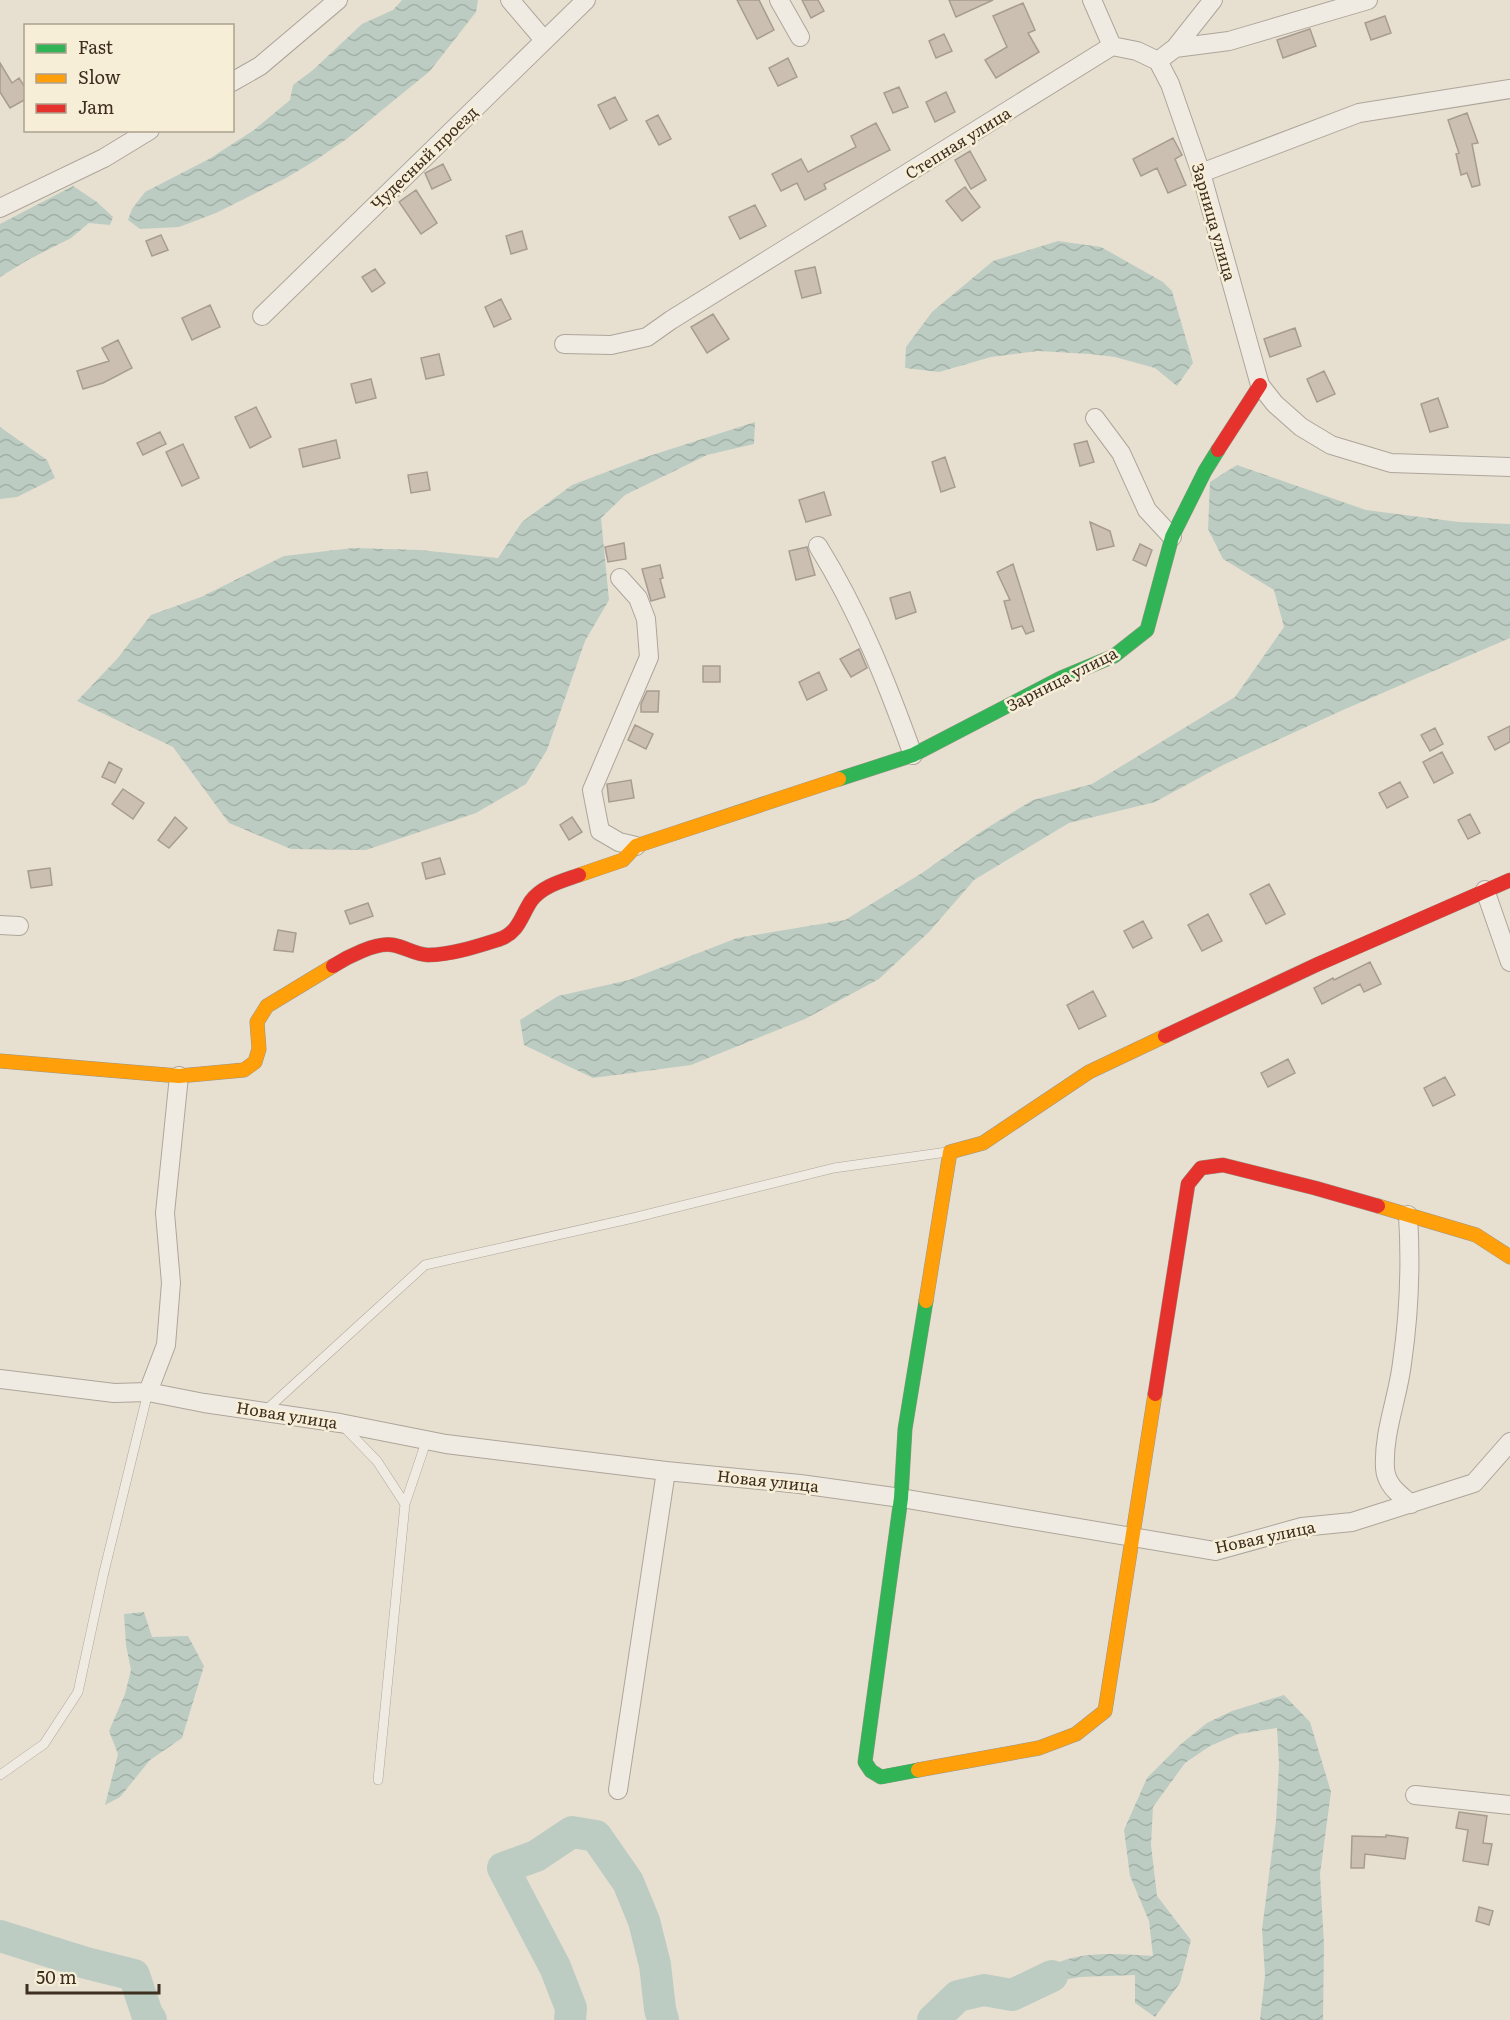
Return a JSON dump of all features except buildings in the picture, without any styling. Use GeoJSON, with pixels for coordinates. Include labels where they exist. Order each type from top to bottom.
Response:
{"type":"FeatureCollection","features":[{"type":"Feature","properties":{"kind":"street"},"geometry":{"type":"LineString","coordinates":[[234,81],[260,66],[338,0]]}},
{"type":"Feature","properties":{"kind":"street"},"geometry":{"type":"LineString","coordinates":[[510,0],[544,40]]}},
{"type":"Feature","properties":{"kind":"street","name":"Чудесный проезд"},"geometry":{"type":"LineString","coordinates":[[262,316],[586,0]]}},
{"type":"Feature","properties":{"kind":"street"},"geometry":{"type":"LineString","coordinates":[[779,0],[800,37]]}},
{"type":"Feature","properties":{"kind":"street"},"geometry":{"type":"LineString","coordinates":[[1092,0],[1112,46],[1137,51],[1158,61],[1175,48],[1213,0]]}},
{"type":"Feature","properties":{"kind":"street"},"geometry":{"type":"LineString","coordinates":[[1175,48],[1229,41],[1368,0]]}},
{"type":"Feature","properties":{"kind":"street","name":"Степная улица"},"geometry":{"type":"LineString","coordinates":[[564,344],[611,345],[647,337],[1112,46]]}},
{"type":"Feature","properties":{"kind":"street","name":"Зарница улица"},"geometry":{"type":"LineString","coordinates":[[180,1076],[244,1070],[255,1062],[259,1049],[257,1022],[267,1006],[342,960],[380,945],[392,945],[425,956],[443,954],[502,938],[512,932],[522,921],[532,900],[552,884],[623,860],[636,846],[913,755],[1061,678],[1114,656],[1146,630],[1172,537],[1205,471],[1260,385],[1201,173],[1170,84],[1158,61]]}},
{"type":"Feature","properties":{"kind":"street"},"geometry":{"type":"LineString","coordinates":[[1201,173],[1359,113],[1510,89]]}},
{"type":"Feature","properties":{"kind":"street"},"geometry":{"type":"LineString","coordinates":[[0,208],[104,158],[147,132]]}},
{"type":"Feature","properties":{"kind":"street"},"geometry":{"type":"LineString","coordinates":[[1260,385],[1275,404],[1301,427],[1331,445],[1390,463],[1510,467]]}},
{"type":"Feature","properties":{"kind":"street"},"geometry":{"type":"LineString","coordinates":[[1095,418],[1121,453],[1147,510],[1172,537]]}},
{"type":"Feature","properties":{"kind":"street"},"geometry":{"type":"LineString","coordinates":[[818,546],[839,580],[886,683],[913,755]]}},
{"type":"Feature","properties":{"kind":"street"},"geometry":{"type":"LineString","coordinates":[[620,578],[638,598],[646,619],[649,657],[592,790],[600,831],[619,842],[636,846]]}},
{"type":"Feature","properties":{"kind":"street"},"geometry":{"type":"LineString","coordinates":[[1510,880],[1316,965],[1089,1072],[983,1143],[950,1152],[905,1429],[901,1498],[865,1762],[871,1772],[881,1777],[1039,1748],[1076,1734],[1105,1711],[1188,1184],[1201,1168],[1223,1165],[1315,1188],[1476,1235],[1510,1257]]}},
{"type":"Feature","properties":{"kind":"street"},"geometry":{"type":"LineString","coordinates":[[1485,890],[1510,962]]}},
{"type":"Feature","properties":{"kind":"street"},"geometry":{"type":"LineString","coordinates":[[0,925],[19,926]]}},
{"type":"Feature","properties":{"kind":"street"},"geometry":{"type":"LineString","coordinates":[[0,1061],[180,1076],[171,1139],[165,1213],[171,1282],[166,1345],[148,1392]]}},
{"type":"Feature","properties":{"kind":"street"},"geometry":{"type":"LineString","coordinates":[[1408,1215],[1410,1250],[1402,1363],[1387,1439],[1385,1470],[1393,1490],[1411,1503]]}},
{"type":"Feature","properties":{"kind":"street","name":"Новая улица"},"geometry":{"type":"LineString","coordinates":[[0,1379],[114,1393],[148,1392],[204,1403],[340,1423],[446,1444],[666,1471],[800,1484],[901,1498],[1215,1551],[1302,1527],[1352,1522],[1474,1484],[1510,1442]]}},
{"type":"Feature","properties":{"kind":"street"},"geometry":{"type":"LineString","coordinates":[[618,1790],[666,1471]]}},
{"type":"Feature","properties":{"kind":"street"},"geometry":{"type":"LineString","coordinates":[[1415,1795],[1510,1805]]}},
{"type":"Feature","properties":{"kind":"lane"},"geometry":{"type":"LineString","coordinates":[[265,1411],[425,1265],[633,1218],[834,1168],[950,1152]]}},
{"type":"Feature","properties":{"kind":"lane"},"geometry":{"type":"LineString","coordinates":[[0,1774],[44,1744],[78,1692],[103,1576],[148,1392]]}},
{"type":"Feature","properties":{"kind":"lane"},"geometry":{"type":"LineString","coordinates":[[340,1423],[376,1461],[405,1504]]}},
{"type":"Feature","properties":{"kind":"lane"},"geometry":{"type":"LineString","coordinates":[[378,1780],[405,1504],[427,1439]]}},
{"type":"Feature","properties":{"kind":"water"},"geometry":{"type":"Polygon","coordinates":[[[402,0],[478,0],[476,12],[430,71],[348,138],[316,160],[286,178],[216,213],[179,227],[140,229],[128,220],[132,209],[145,192],[209,159],[254,130],[290,100],[293,85],[313,70],[362,24],[393,10],[402,0]]]}},
{"type":"Feature","properties":{"kind":"water"},"geometry":{"type":"Polygon","coordinates":[[[73,186],[97,202],[113,217],[110,225],[89,223],[71,238],[0,277],[0,224],[73,186]]]}},
{"type":"Feature","properties":{"kind":"water"},"geometry":{"type":"Polygon","coordinates":[[[1058,241],[1101,247],[1163,282],[1172,291],[1193,363],[1177,386],[1155,368],[1115,357],[1090,354],[1038,351],[991,357],[939,372],[905,368],[906,347],[932,312],[993,261],[1058,241]]]}},
{"type":"Feature","properties":{"kind":"water"},"geometry":{"type":"Polygon","coordinates":[[[755,422],[754,444],[707,455],[625,495],[601,518],[609,600],[585,641],[547,750],[526,784],[476,813],[366,850],[291,849],[229,823],[173,747],[77,701],[117,659],[151,615],[201,597],[284,556],[353,548],[420,550],[498,558],[522,522],[572,485],[646,457],[755,422]]]}},
{"type":"Feature","properties":{"kind":"water"},"geometry":{"type":"Polygon","coordinates":[[[0,427],[47,460],[55,478],[17,497],[0,499],[0,427]]]}},
{"type":"Feature","properties":{"kind":"water"},"geometry":{"type":"Polygon","coordinates":[[[1237,465],[1366,510],[1459,522],[1510,524],[1510,638],[1223,765],[1155,802],[1069,823],[974,880],[929,932],[879,979],[805,1019],[691,1065],[593,1078],[524,1045],[520,1020],[558,996],[629,980],[737,938],[845,920],[922,873],[982,831],[1033,800],[1092,784],[1235,697],[1284,627],[1274,590],[1223,559],[1208,529],[1210,482],[1237,465]]]}},
{"type":"Feature","properties":{"kind":"water"},"geometry":{"type":"Polygon","coordinates":[[[144,1612],[152,1637],[188,1636],[204,1666],[182,1738],[150,1760],[120,1797],[105,1805],[118,1754],[109,1731],[125,1694],[131,1670],[126,1645],[124,1614],[144,1612]]]}},
{"type":"Feature","properties":{"kind":"water"},"geometry":{"type":"Polygon","coordinates":[[[1284,1695],[1310,1722],[1331,1792],[1320,1874],[1324,1945],[1323,2020],[1260,2020],[1265,1975],[1262,1929],[1276,1821],[1279,1764],[1277,1728],[1238,1734],[1210,1746],[1185,1763],[1153,1807],[1151,1845],[1157,1896],[1191,1940],[1180,1983],[1155,2017],[1135,2003],[1135,1975],[1080,1977],[1045,1983],[1012,1995],[1042,1971],[1068,1959],[1096,1954],[1153,1956],[1149,1921],[1130,1876],[1124,1830],[1147,1778],[1181,1744],[1207,1723],[1232,1711],[1284,1695]]]}},
{"type":"Feature","properties":{"kind":"waterway"},"geometry":{"type":"LineString","coordinates":[[570,2020],[571,2008],[555,1967],[503,1868],[536,1856],[572,1832],[596,1836],[628,1882],[644,1921],[655,1965],[663,2020]]}},
{"type":"Feature","properties":{"kind":"waterway"},"geometry":{"type":"LineString","coordinates":[[0,1936],[86,1963],[134,1975],[151,2020]]}},
{"type":"Feature","properties":{"kind":"waterway"},"geometry":{"type":"LineString","coordinates":[[933,2020],[958,1996],[984,1990],[1012,1995],[1052,1976]]}},
{"type":"Feature","properties":{"kind":"traffic: fast"},"geometry":{"type":"LineString","coordinates":[[839,779],[913,755],[1061,678],[1114,656],[1147,630],[1172,537],[1218,450]]}},
{"type":"Feature","properties":{"kind":"traffic: fast"},"geometry":{"type":"LineString","coordinates":[[918,1770],[881,1777],[871,1771],[865,1762],[901,1498],[905,1429],[926,1301]]}},
{"type":"Feature","properties":{"kind":"traffic: slow"},"geometry":{"type":"LineString","coordinates":[[579,875],[623,860],[636,846],[839,779]]}},
{"type":"Feature","properties":{"kind":"traffic: slow"},"geometry":{"type":"LineString","coordinates":[[0,1061],[179,1076],[244,1070],[255,1062],[259,1049],[257,1022],[267,1006],[333,966]]}},
{"type":"Feature","properties":{"kind":"traffic: slow"},"geometry":{"type":"LineString","coordinates":[[926,1301],[950,1152],[983,1143],[1089,1072],[1165,1036]]}},
{"type":"Feature","properties":{"kind":"traffic: slow"},"geometry":{"type":"LineString","coordinates":[[1378,1206],[1476,1235],[1510,1257]]}},
{"type":"Feature","properties":{"kind":"traffic: slow"},"geometry":{"type":"LineString","coordinates":[[918,1770],[1039,1748],[1076,1734],[1105,1711],[1155,1394]]}},
{"type":"Feature","properties":{"kind":"traffic: jam"},"geometry":{"type":"LineString","coordinates":[[1218,450],[1260,385]]}},
{"type":"Feature","properties":{"kind":"traffic: jam"},"geometry":{"type":"LineString","coordinates":[[333,966],[378,946],[393,945],[419,954],[437,955],[464,950],[500,939],[516,928],[531,901],[541,891],[579,875]]}},
{"type":"Feature","properties":{"kind":"traffic: jam"},"geometry":{"type":"LineString","coordinates":[[1165,1036],[1316,965],[1510,880]]}},
{"type":"Feature","properties":{"kind":"traffic: jam"},"geometry":{"type":"LineString","coordinates":[[1155,1394],[1188,1184],[1201,1168],[1223,1165],[1378,1206]]}}]}
